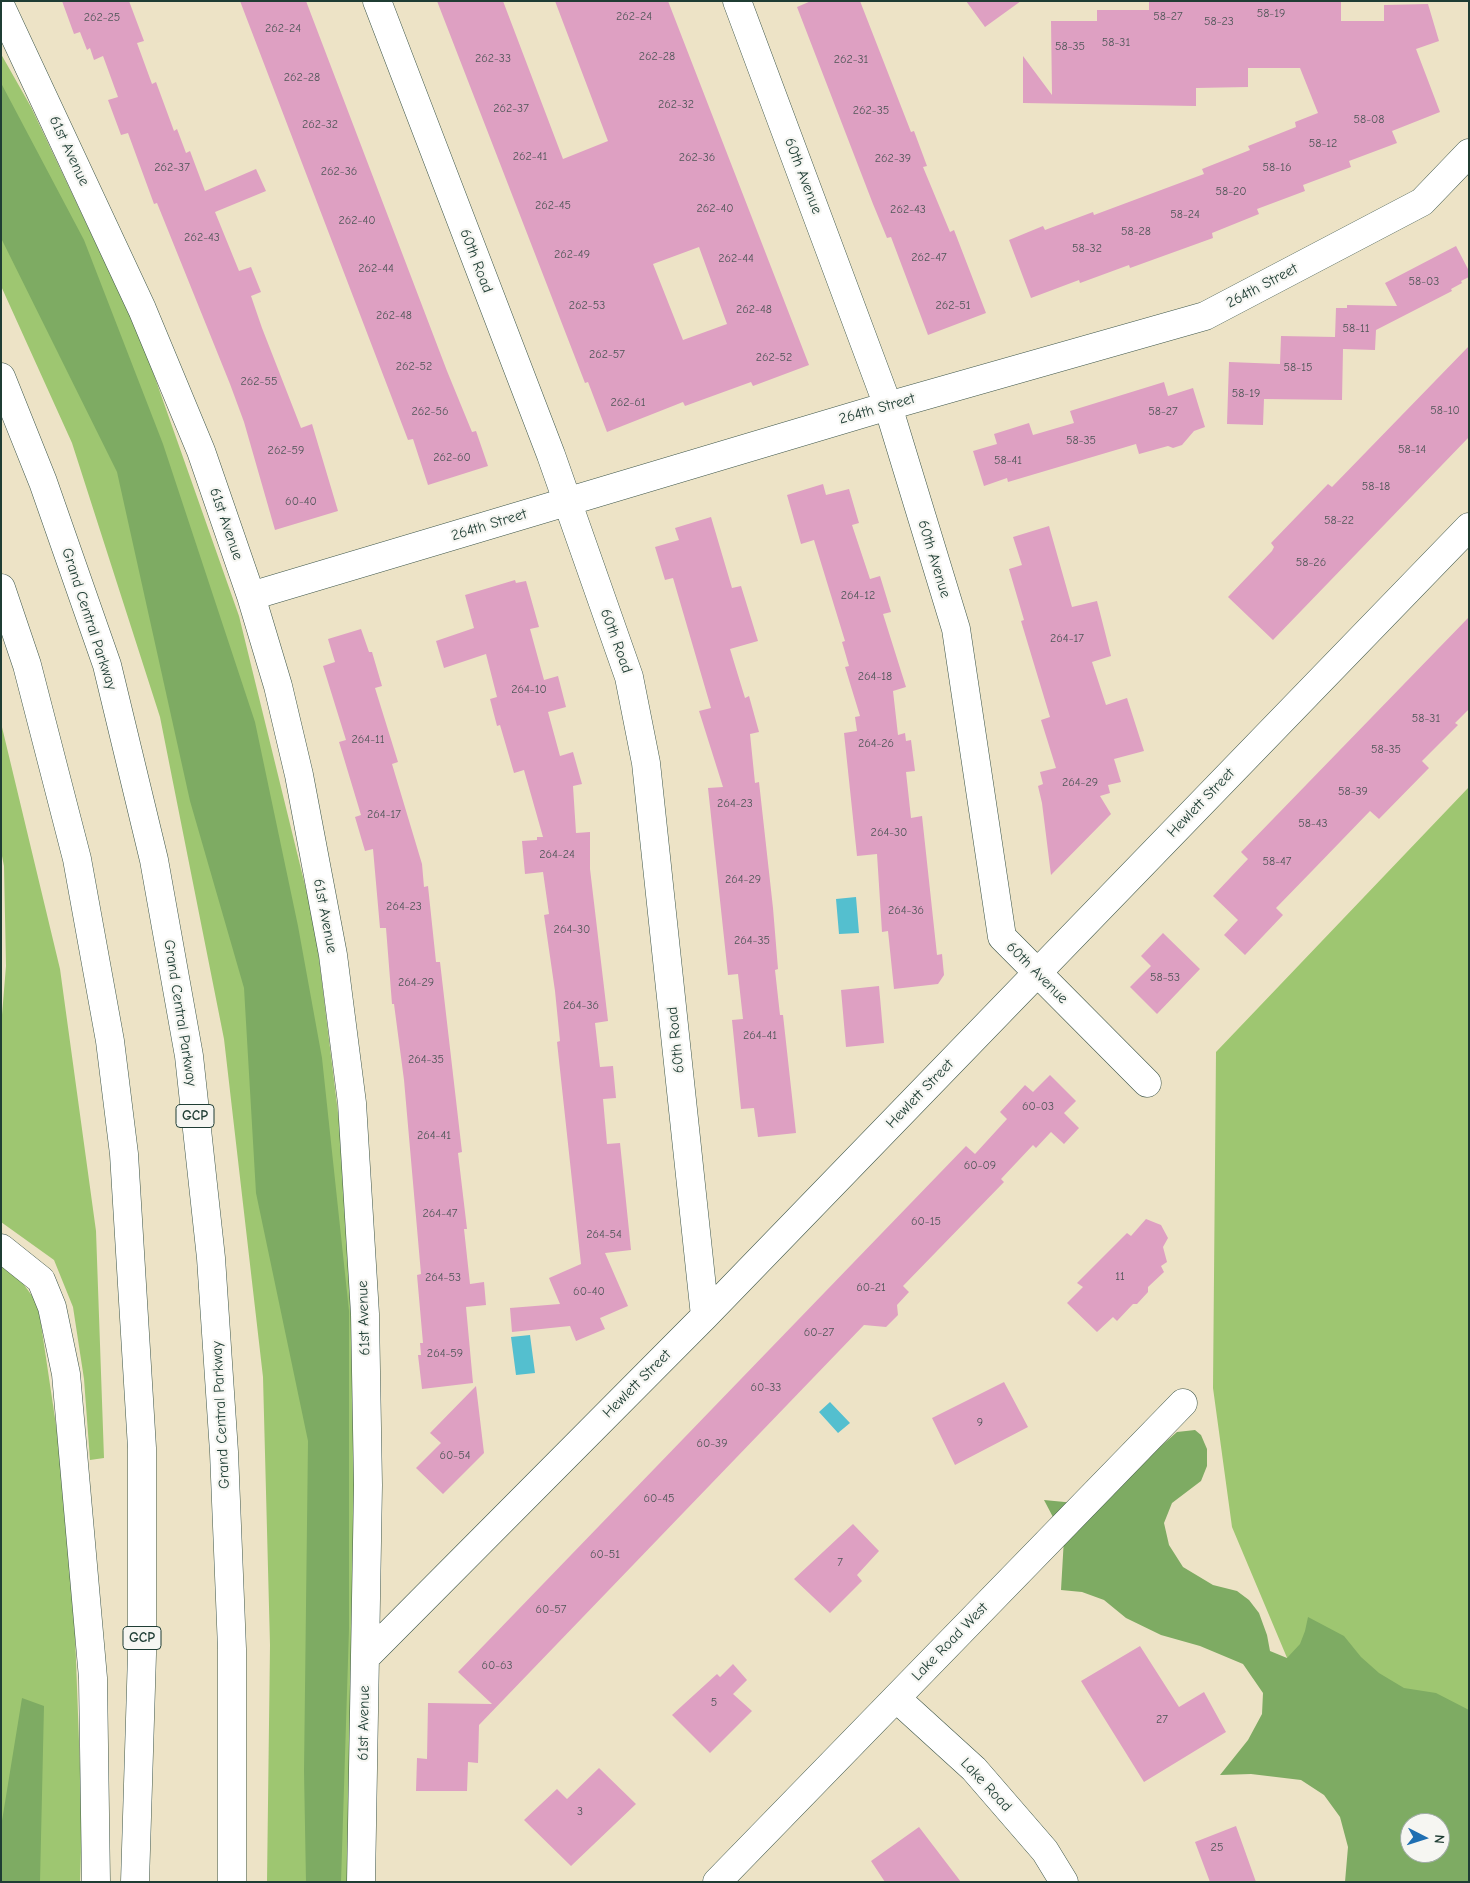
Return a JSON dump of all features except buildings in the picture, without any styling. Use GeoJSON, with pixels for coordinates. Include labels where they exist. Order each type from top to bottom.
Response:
{"type":"FeatureCollection","features":[{"type":"Feature","properties":{"kind":"main road","name":"60th Road"},"geometry":{"type":"LineString","coordinates":[[377,1],[567,502],[629,677],[646,763],[705,1316]]}},
{"type":"Feature","properties":{"kind":"main road","name":"60th Avenue"},"geometry":{"type":"LineString","coordinates":[[737,1],[888,406],[956,630],[1002,938],[1147,1083]]}},
{"type":"Feature","properties":{"kind":"main road","name":"61st Avenue"},"geometry":{"type":"LineString","coordinates":[[1,7],[142,309],[200,452],[251,596],[278,686],[299,776],[333,956],[352,1103],[365,1314],[368,1485],[361,1882]]}},
{"type":"Feature","properties":{"kind":"main road","name":"264th Street"},"geometry":{"type":"LineString","coordinates":[[251,596],[888,406],[1205,316],[1422,202],[1469,153]]}},
{"type":"Feature","properties":{"kind":"main road","name":"Grand Central Parkway"},"geometry":{"type":"LineString","coordinates":[[1,377],[43,482],[107,665],[154,860],[188,1056],[211,1258],[224,1452],[232,1649],[232,1882]]}},
{"type":"Feature","properties":{"kind":"main road","name":"Hewlett Street"},"geometry":{"type":"LineString","coordinates":[[366,1657],[705,1316],[1469,527]]}},
{"type":"Feature","properties":{"kind":"main road","name":"GCP"},"geometry":{"type":"LineString","coordinates":[[1,588],[27,665],[77,860],[110,1041],[124,1154],[142,1448],[142,1654],[135,1882]]}},
{"type":"Feature","properties":{"kind":"main road"},"geometry":{"type":"LineString","coordinates":[[1,1248],[41,1280],[52,1307],[66,1374],[93,1678],[96,1882]]}},
{"type":"Feature","properties":{"kind":"main road","name":"Lake Road West"},"geometry":{"type":"LineString","coordinates":[[717,1882],[1183,1403]]}},
{"type":"Feature","properties":{"kind":"main road","name":"Lake Road"},"geometry":{"type":"LineString","coordinates":[[896,1698],[974,1769],[1045,1851],[1064,1882]]}},
{"type":"Feature","properties":{"kind":"green space"},"geometry":{"type":"Polygon","coordinates":[[[1,54],[31,107],[142,341],[239,616],[315,926],[341,1137],[357,1342],[355,1882],[267,1882],[270,1645],[263,1377],[224,1039],[160,717],[72,443],[1,286],[1,54]]]}},
{"type":"Feature","properties":{"kind":"green space"},"geometry":{"type":"Polygon","coordinates":[[[1,83],[84,240],[163,444],[255,722],[298,926],[322,1058],[349,1311],[349,1629],[341,1882],[306,1882],[304,1771],[308,1441],[256,1193],[244,988],[190,801],[117,472],[1,238],[1,83]]]}},
{"type":"Feature","properties":{"kind":"green space"},"geometry":{"type":"Polygon","coordinates":[[[1,723],[60,969],[96,1231],[104,1458],[90,1460],[84,1379],[73,1307],[54,1260],[1,1222],[1,1027],[6,966],[4,866],[1,851],[1,723]]]}},
{"type":"Feature","properties":{"kind":"green space"},"geometry":{"type":"Polygon","coordinates":[[[1469,787],[1469,1882],[1369,1882],[1346,1798],[1232,1527],[1213,1388],[1216,1052],[1469,787]]]}},
{"type":"Feature","properties":{"kind":"green space"},"geometry":{"type":"Polygon","coordinates":[[[1,1265],[14,1271],[38,1304],[71,1526],[82,1822],[80,1882],[1,1882],[1,1265]]]}},
{"type":"Feature","properties":{"kind":"green space"},"geometry":{"type":"Polygon","coordinates":[[[1195,1430],[1201,1435],[1207,1449],[1207,1466],[1201,1481],[1172,1503],[1164,1523],[1169,1545],[1183,1567],[1213,1585],[1237,1591],[1249,1600],[1259,1613],[1267,1635],[1270,1651],[1287,1658],[1300,1644],[1308,1617],[1344,1636],[1361,1657],[1379,1673],[1404,1688],[1436,1693],[1469,1710],[1469,1882],[1345,1882],[1348,1847],[1340,1817],[1324,1795],[1301,1780],[1251,1774],[1220,1775],[1248,1740],[1262,1714],[1263,1693],[1243,1664],[1200,1646],[1161,1635],[1126,1618],[1104,1600],[1082,1592],[1061,1590],[1064,1538],[1044,1500],[1075,1503],[1146,1459],[1177,1432],[1195,1430]]]}},
{"type":"Feature","properties":{"kind":"green space"},"geometry":{"type":"Polygon","coordinates":[[[22,1698],[44,1706],[40,1882],[1,1882],[1,1827],[22,1698]]]}},
{"type":"Feature","properties":{"kind":"water"},"geometry":{"type":"Polygon","coordinates":[[[856,897],[859,933],[839,934],[836,899],[856,897]]]}},
{"type":"Feature","properties":{"kind":"water"},"geometry":{"type":"Polygon","coordinates":[[[530,1335],[535,1373],[516,1375],[511,1337],[530,1335]]]}},
{"type":"Feature","properties":{"kind":"water"},"geometry":{"type":"Polygon","coordinates":[[[830,1402],[850,1423],[838,1433],[819,1412],[830,1402]]]}}]}
